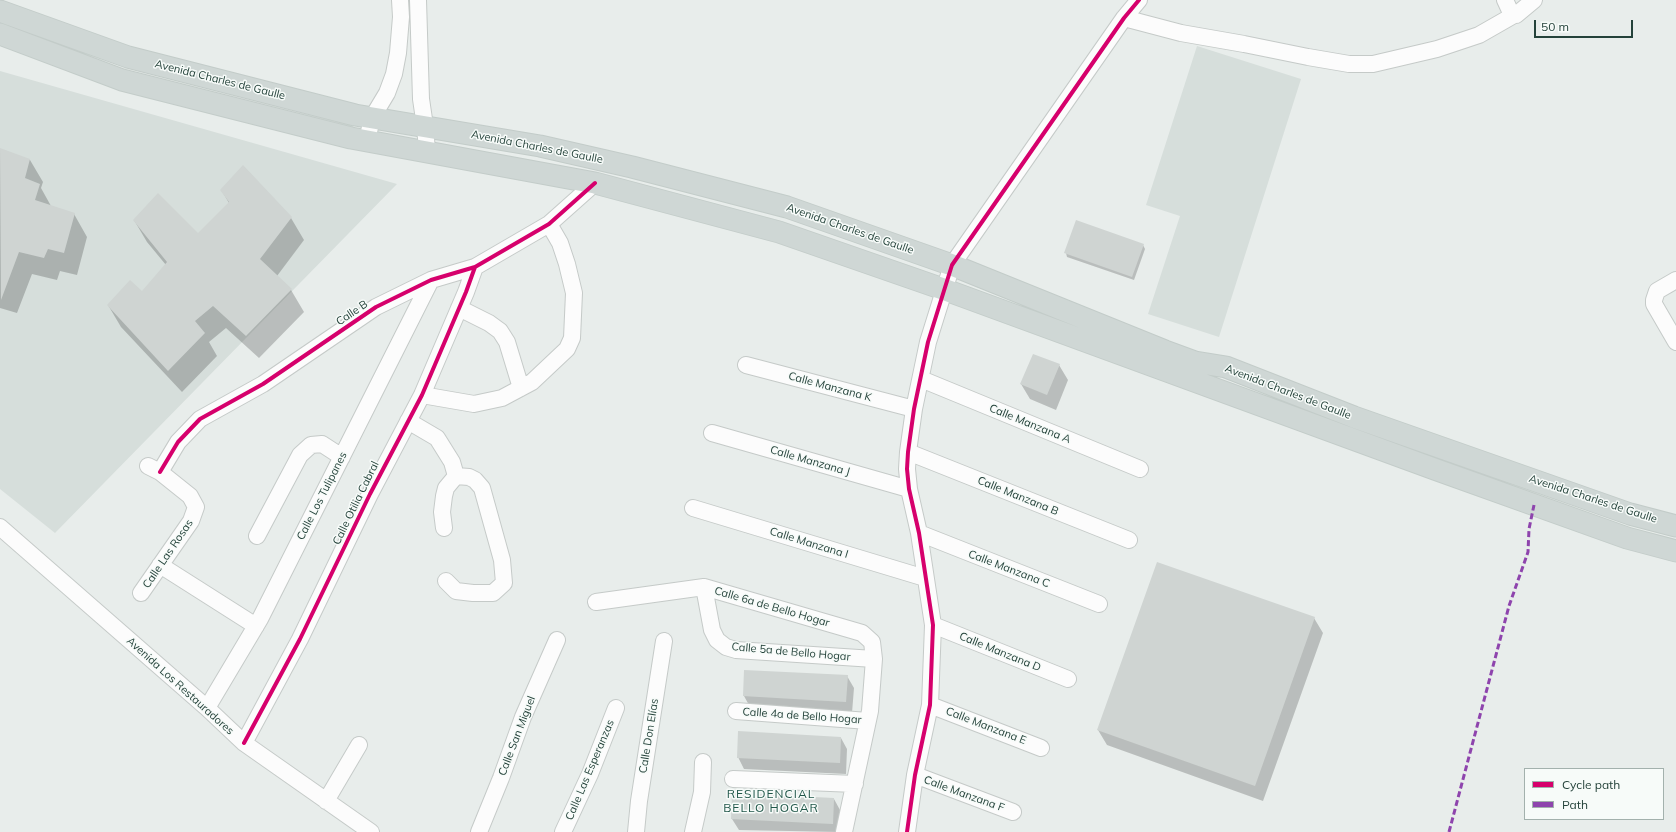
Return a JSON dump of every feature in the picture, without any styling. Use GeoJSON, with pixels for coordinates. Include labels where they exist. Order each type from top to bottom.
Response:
{"type":"FeatureCollection","features":[{"type":"Feature","properties":{"kind":"main road","name":"Avenida Charles de Gaulle"},"geometry":{"type":"LineString","coordinates":[[0,11],[128,56],[355,115],[540,146],[632,167],[787,207],[952,266],[1195,362],[1226,367],[1354,417],[1630,514],[1676,526]]}},
{"type":"Feature","properties":{"kind":"main road","name":"Avenida Charles de Gaulle"},"geometry":{"type":"LineString","coordinates":[[0,34],[122,80],[367,141],[595,183],[779,232],[943,289],[1444,473],[1627,538],[1676,551]]}},
{"type":"Feature","properties":{"kind":"main road"},"geometry":{"type":"LineString","coordinates":[[779,232],[787,207]]}},
{"type":"Feature","properties":{"kind":"street"},"geometry":{"type":"LineString","coordinates":[[367,141],[372,118],[388,93],[394,74],[398,53],[401,17],[400,0]]}},
{"type":"Feature","properties":{"kind":"street"},"geometry":{"type":"LineString","coordinates":[[418,0],[421,99],[425,126],[426,151]]}},
{"type":"Feature","properties":{"kind":"street"},"geometry":{"type":"LineString","coordinates":[[907,832],[915,776],[930,705],[933,625],[919,533],[909,489],[907,469],[914,409],[928,342],[943,289],[952,266],[1124,18],[1139,0]]}},
{"type":"Feature","properties":{"kind":"street"},"geometry":{"type":"LineString","coordinates":[[1505,0],[1511,13],[1514,14]]}},
{"type":"Feature","properties":{"kind":"street"},"geometry":{"type":"LineString","coordinates":[[1124,18],[1181,33],[1308,57],[1350,64],[1373,64],[1437,49],[1479,35],[1516,14],[1534,0]]}},
{"type":"Feature","properties":{"kind":"street","name":"Calle B"},"geometry":{"type":"LineString","coordinates":[[154,469],[200,419],[263,384],[376,308],[431,280],[475,268],[549,224],[595,183]]}},
{"type":"Feature","properties":{"kind":"street"},"geometry":{"type":"LineString","coordinates":[[422,395],[474,404],[502,398],[532,382],[567,349],[572,338],[574,293],[568,264],[560,243],[549,224]]}},
{"type":"Feature","properties":{"kind":"street","name":"Calle Otilia Cabral"},"geometry":{"type":"LineString","coordinates":[[244,743],[300,639],[370,494],[422,395],[475,268]]}},
{"type":"Feature","properties":{"kind":"street","name":"Calle Los Tulipanes"},"geometry":{"type":"LineString","coordinates":[[207,708],[256,626],[431,280]]}},
{"type":"Feature","properties":{"kind":"street"},"geometry":{"type":"LineString","coordinates":[[1676,280],[1657,290],[1654,300],[1654,304],[1676,342]]}},
{"type":"Feature","properties":{"kind":"street"},"geometry":{"type":"LineString","coordinates":[[459,308],[489,323],[500,331],[507,342],[521,388]]}},
{"type":"Feature","properties":{"kind":"street","name":"Calle Manzana K"},"geometry":{"type":"LineString","coordinates":[[746,365],[914,409]]}},
{"type":"Feature","properties":{"kind":"street","name":"Calle Manzana A"},"geometry":{"type":"LineString","coordinates":[[921,378],[1140,469]]}},
{"type":"Feature","properties":{"kind":"street"},"geometry":{"type":"LineString","coordinates":[[408,421],[437,438],[452,462],[456,476]]}},
{"type":"Feature","properties":{"kind":"street","name":"Calle Manzana J"},"geometry":{"type":"LineString","coordinates":[[712,433],[909,489]]}},
{"type":"Feature","properties":{"kind":"street"},"geometry":{"type":"LineString","coordinates":[[257,536],[300,455],[311,445],[322,444],[342,457]]}},
{"type":"Feature","properties":{"kind":"street","name":"Calle Manzana B"},"geometry":{"type":"LineString","coordinates":[[908,452],[1129,540]]}},
{"type":"Feature","properties":{"kind":"street","name":"Calle Las Rosas"},"geometry":{"type":"LineString","coordinates":[[141,593],[191,521],[196,507],[190,496],[154,469]]}},
{"type":"Feature","properties":{"kind":"street"},"geometry":{"type":"LineString","coordinates":[[444,528],[442,512],[444,496],[446,488],[456,476]]}},
{"type":"Feature","properties":{"kind":"street"},"geometry":{"type":"LineString","coordinates":[[446,581],[456,590],[473,593],[493,593],[504,583],[502,560],[482,488],[475,480],[469,477],[456,476]]}},
{"type":"Feature","properties":{"kind":"street","name":"Calle Manzana I"},"geometry":{"type":"LineString","coordinates":[[692,508],[925,578]]}},
{"type":"Feature","properties":{"kind":"street","name":"Avenida Los Restauradores"},"geometry":{"type":"LineString","coordinates":[[0,527],[207,708],[244,743],[371,832]]}},
{"type":"Feature","properties":{"kind":"street","name":"Calle Manzana C"},"geometry":{"type":"LineString","coordinates":[[919,533],[1099,604]]}},
{"type":"Feature","properties":{"kind":"street"},"geometry":{"type":"LineString","coordinates":[[160,565],[256,626]]}},
{"type":"Feature","properties":{"kind":"street","name":"Calle 6a de Bello Hogar"},"geometry":{"type":"LineString","coordinates":[[596,602],[704,587],[862,633],[872,642],[874,659]]}},
{"type":"Feature","properties":{"kind":"street","name":"Calle 5a de Bello Hogar"},"geometry":{"type":"LineString","coordinates":[[704,587],[712,630],[718,640],[726,647],[736,650],[874,659]]}},
{"type":"Feature","properties":{"kind":"street","name":"Calle Manzana D"},"geometry":{"type":"LineString","coordinates":[[933,625],[1068,679]]}},
{"type":"Feature","properties":{"kind":"street","name":"Calle San Miguel"},"geometry":{"type":"LineString","coordinates":[[479,832],[501,778],[523,717],[557,640]]}},
{"type":"Feature","properties":{"kind":"street","name":"Calle Don Elías"},"geometry":{"type":"LineString","coordinates":[[636,832],[639,801],[664,641]]}},
{"type":"Feature","properties":{"kind":"street"},"geometry":{"type":"LineString","coordinates":[[844,832],[868,721],[874,659]]}},
{"type":"Feature","properties":{"kind":"street","name":"Calle Manzana E"},"geometry":{"type":"LineString","coordinates":[[930,705],[1041,748]]}},
{"type":"Feature","properties":{"kind":"street","name":"Calle Las Esperanzas"},"geometry":{"type":"LineString","coordinates":[[562,832],[590,774],[616,708]]}},
{"type":"Feature","properties":{"kind":"street","name":"Calle 4a de Bello Hogar"},"geometry":{"type":"LineString","coordinates":[[736,712],[868,721]]}},
{"type":"Feature","properties":{"kind":"street"},"geometry":{"type":"LineString","coordinates":[[326,801],[359,745]]}},
{"type":"Feature","properties":{"kind":"street"},"geometry":{"type":"LineString","coordinates":[[693,832],[702,792],[703,762]]}},
{"type":"Feature","properties":{"kind":"street","name":"Calle Manzana F"},"geometry":{"type":"LineString","coordinates":[[915,776],[1013,812]]}},
{"type":"Feature","properties":{"kind":"street"},"geometry":{"type":"LineString","coordinates":[[733,779],[855,784]]}},
{"type":"Feature","properties":{"kind":"shaded area"},"geometry":{"type":"Polygon","coordinates":[[[1197,46],[1301,79],[1219,337],[1148,314],[1180,216],[1146,205],[1197,46]]]}},
{"type":"Feature","properties":{"kind":"shaded area"},"geometry":{"type":"Polygon","coordinates":[[[0,71],[397,184],[55,533],[0,489],[0,71]]]}},
{"type":"Feature","properties":{"kind":"building"},"geometry":{"type":"Polygon","coordinates":[[[0,148],[30,159],[25,178],[40,184],[35,200],[75,213],[64,253],[48,249],[44,258],[19,252],[1,300],[0,148]]]}},
{"type":"Feature","properties":{"kind":"building"},"geometry":{"type":"Polygon","coordinates":[[[243,165],[292,217],[260,259],[292,289],[246,336],[213,306],[195,321],[205,333],[168,371],[107,305],[130,280],[142,291],[167,262],[133,220],[158,193],[198,233],[229,202],[220,190],[243,165]]]}},
{"type":"Feature","properties":{"kind":"building"},"geometry":{"type":"Polygon","coordinates":[[[1076,220],[1144,244],[1132,277],[1064,253],[1076,220]]]}},
{"type":"Feature","properties":{"kind":"building"},"geometry":{"type":"Polygon","coordinates":[[[1033,354],[1060,364],[1047,395],[1020,384],[1033,354]]]}},
{"type":"Feature","properties":{"kind":"building"},"geometry":{"type":"Polygon","coordinates":[[[1157,562],[1315,617],[1255,786],[1097,730],[1157,562]]]}},
{"type":"Feature","properties":{"kind":"building"},"geometry":{"type":"Polygon","coordinates":[[[744,670],[848,675],[846,702],[743,696],[744,670]]]}},
{"type":"Feature","properties":{"kind":"building"},"geometry":{"type":"Polygon","coordinates":[[[738,731],[841,737],[840,763],[737,758],[738,731]]]}},
{"type":"Feature","properties":{"kind":"building"},"geometry":{"type":"Polygon","coordinates":[[[732,793],[834,798],[833,824],[731,819],[732,793]]]}},
{"type":"Feature","properties":{"kind":"marked path"},"geometry":{"type":"LineString","coordinates":[[1449,832],[1509,606],[1528,552],[1529,529],[1534,505]]}},
{"type":"Feature","properties":{"kind":"cycle path"},"geometry":{"type":"LineString","coordinates":[[907,832],[915,775],[930,705],[933,625],[919,533],[909,489],[907,469],[914,409],[928,342],[952,265],[1124,18],[1139,0]]}},
{"type":"Feature","properties":{"kind":"cycle path"},"geometry":{"type":"LineString","coordinates":[[160,472],[178,442],[200,419],[263,384],[376,307],[431,280],[475,267],[549,224],[595,183]]}},
{"type":"Feature","properties":{"kind":"cycle path"},"geometry":{"type":"LineString","coordinates":[[244,743],[300,639],[370,494],[422,395],[466,292],[475,267]]}},
{"type":"Feature","properties":{"kind":"district","name":"RESIDENCIAL BELLO HOGAR"},"geometry":{"type":"Point","coordinates":[771,801]}}]}
